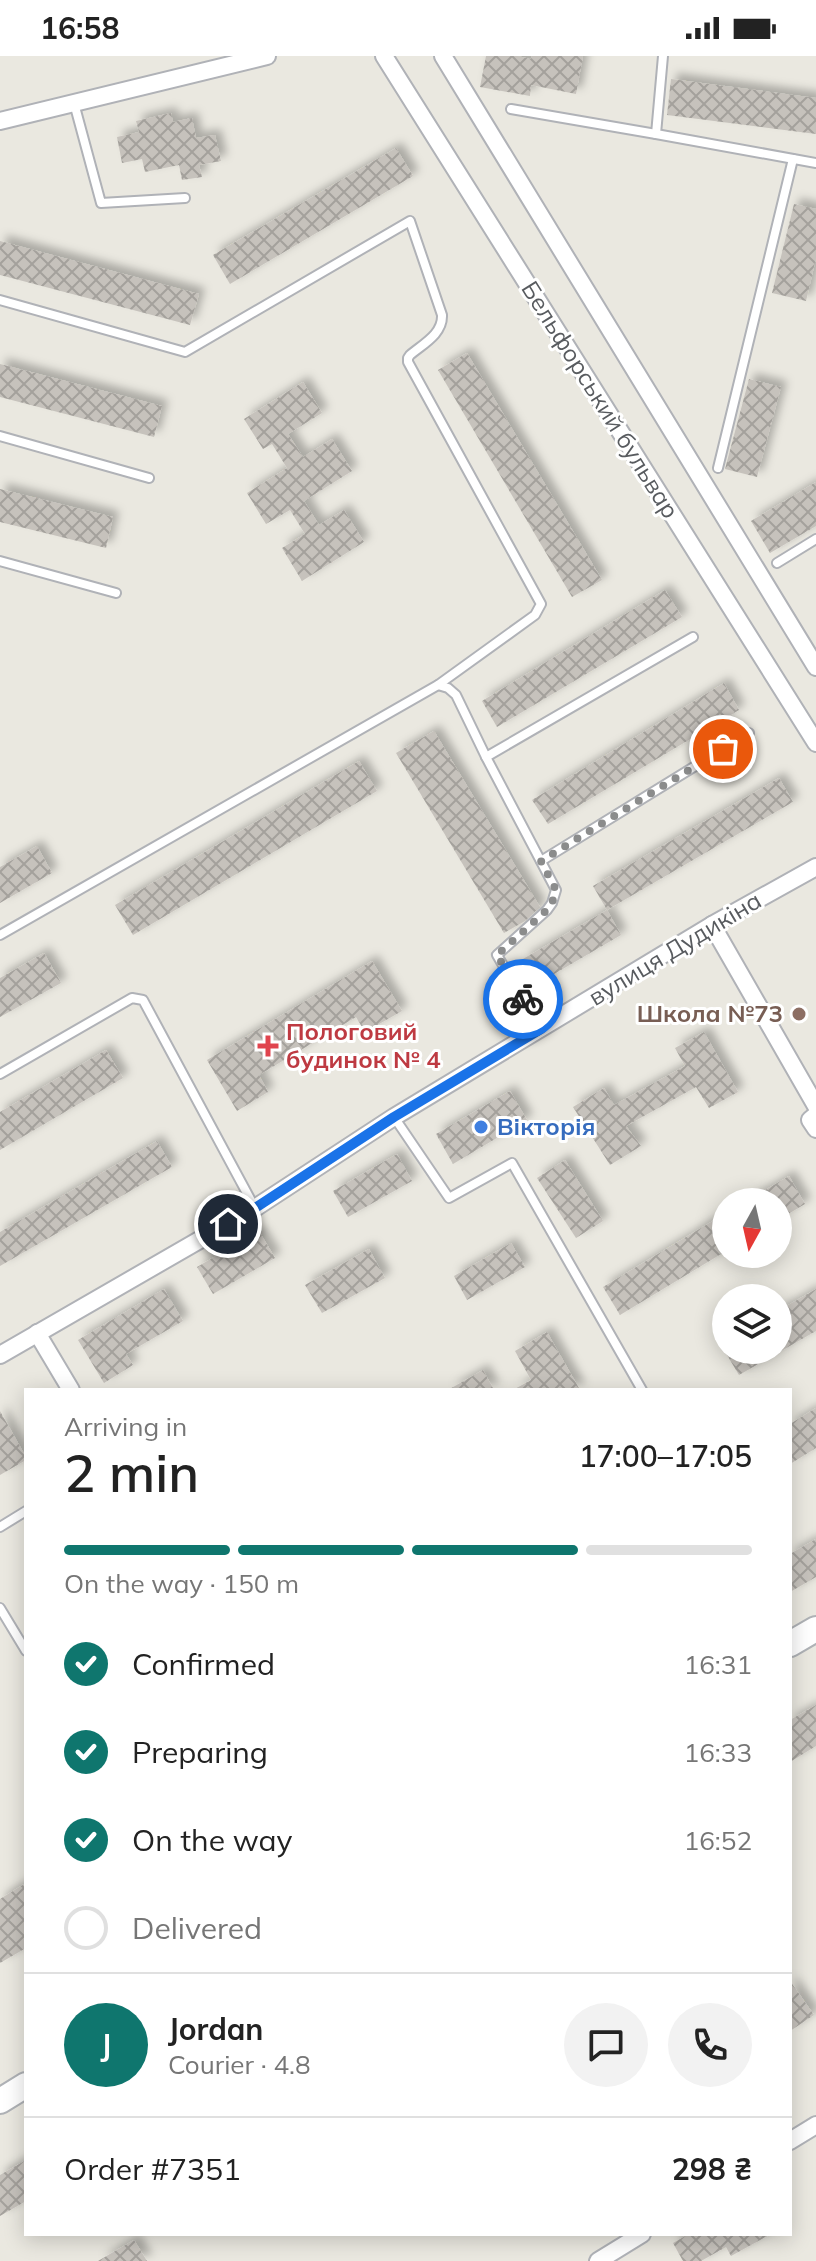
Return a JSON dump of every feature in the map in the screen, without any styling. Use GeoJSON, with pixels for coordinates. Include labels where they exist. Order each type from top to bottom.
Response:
{"type":"FeatureCollection","features":[{"type":"Feature","properties":{"kind":"street"},"geometry":{"type":"LineString","coordinates":[[0,121],[267,56]]}},
{"type":"Feature","properties":{"kind":"street","name":"Бельфорський бульвар"},"geometry":{"type":"LineString","coordinates":[[384,56],[816,743]]}},
{"type":"Feature","properties":{"kind":"street","name":"Бельфорський бульвар"},"geometry":{"type":"LineString","coordinates":[[443,56],[816,667]]}},
{"type":"Feature","properties":{"kind":"street","name":"вулиця Дудикіна"},"geometry":{"type":"LineString","coordinates":[[0,1355],[255,1208],[394,1117],[712,925],[816,867]]}},
{"type":"Feature","properties":{"kind":"street"},"geometry":{"type":"LineString","coordinates":[[712,925],[815,1117]]}},
{"type":"Feature","properties":{"kind":"street"},"geometry":{"type":"LineString","coordinates":[[37,1333],[70,1388]]}},
{"type":"Feature","properties":{"kind":"street"},"geometry":{"type":"LineString","coordinates":[[792,1643],[816,1629]]}},
{"type":"Feature","properties":{"kind":"street"},"geometry":{"type":"LineString","coordinates":[[0,2101],[24,2086]]}},
{"type":"Feature","properties":{"kind":"street"},"geometry":{"type":"LineString","coordinates":[[792,2140],[816,2125]]}},
{"type":"Feature","properties":{"kind":"street"},"geometry":{"type":"LineString","coordinates":[[598,2261],[639,2236]]}},
{"type":"Feature","properties":{"kind":"lane"},"geometry":{"type":"LineString","coordinates":[[656,134],[663,56]]}},
{"type":"Feature","properties":{"kind":"lane"},"geometry":{"type":"LineString","coordinates":[[74,103],[101,203],[185,198]]}},
{"type":"Feature","properties":{"kind":"lane"},"geometry":{"type":"LineString","coordinates":[[511,109],[816,163]]}},
{"type":"Feature","properties":{"kind":"lane"},"geometry":{"type":"LineString","coordinates":[[718,468],[793,159]]}},
{"type":"Feature","properties":{"kind":"lane"},"geometry":{"type":"LineString","coordinates":[[0,300],[185,352],[410,221],[442,315],[440,329],[408,358],[410,367],[541,604],[535,615],[438,685],[0,935]]}},
{"type":"Feature","properties":{"kind":"lane"},"geometry":{"type":"LineString","coordinates":[[0,436],[149,478]]}},
{"type":"Feature","properties":{"kind":"lane"},"geometry":{"type":"LineString","coordinates":[[777,563],[816,539]]}},
{"type":"Feature","properties":{"kind":"lane"},"geometry":{"type":"LineString","coordinates":[[0,561],[116,593]]}},
{"type":"Feature","properties":{"kind":"lane"},"geometry":{"type":"LineString","coordinates":[[486,757],[693,637]]}},
{"type":"Feature","properties":{"kind":"lane"},"geometry":{"type":"LineString","coordinates":[[438,685],[456,695],[556,890],[552,903],[497,955],[541,1029]]}},
{"type":"Feature","properties":{"kind":"lane"},"geometry":{"type":"LineString","coordinates":[[541,861],[749,733]]}},
{"type":"Feature","properties":{"kind":"lane"},"geometry":{"type":"LineString","coordinates":[[0,1074],[132,998],[143,1000],[255,1208]]}},
{"type":"Feature","properties":{"kind":"lane"},"geometry":{"type":"LineString","coordinates":[[394,1117],[449,1198],[512,1163],[641,1388]]}},
{"type":"Feature","properties":{"kind":"lane"},"geometry":{"type":"LineString","coordinates":[[0,1527],[24,1512]]}},
{"type":"Feature","properties":{"kind":"lane"},"geometry":{"type":"LineString","coordinates":[[0,1608],[24,1648]]}},
{"type":"Feature","properties":{"kind":"building"},"geometry":{"type":"Polygon","coordinates":[[[486,56],[531,59],[532,56],[583,56],[576,94],[531,85],[530,96],[480,87],[486,56]]]}},
{"type":"Feature","properties":{"kind":"building"},"geometry":{"type":"Polygon","coordinates":[[[671,79],[816,98],[816,134],[667,115],[671,79]]]}},
{"type":"Feature","properties":{"kind":"building"},"geometry":{"type":"Polygon","coordinates":[[[171,113],[173,122],[192,118],[196,138],[215,135],[221,161],[199,165],[202,177],[182,180],[179,165],[145,172],[142,159],[122,163],[117,137],[139,132],[136,121],[171,113]]]}},
{"type":"Feature","properties":{"kind":"building"},"geometry":{"type":"Polygon","coordinates":[[[396,148],[413,176],[230,284],[213,255],[396,148]]]}},
{"type":"Feature","properties":{"kind":"building"},"geometry":{"type":"Polygon","coordinates":[[[794,204],[816,209],[816,258],[806,301],[772,293],[794,204]]]}},
{"type":"Feature","properties":{"kind":"building"},"geometry":{"type":"Polygon","coordinates":[[[0,241],[199,294],[190,325],[0,275],[0,241]]]}},
{"type":"Feature","properties":{"kind":"building"},"geometry":{"type":"Polygon","coordinates":[[[467,353],[602,580],[572,597],[438,370],[467,353]]]}},
{"type":"Feature","properties":{"kind":"building"},"geometry":{"type":"Polygon","coordinates":[[[0,364],[162,406],[154,437],[0,397],[0,364]]]}},
{"type":"Feature","properties":{"kind":"building"},"geometry":{"type":"Polygon","coordinates":[[[749,379],[781,387],[757,477],[725,469],[749,379]]]}},
{"type":"Feature","properties":{"kind":"building"},"geometry":{"type":"Polygon","coordinates":[[[303,382],[322,413],[288,434],[303,457],[332,439],[352,471],[304,501],[319,525],[344,510],[364,542],[302,581],[282,548],[305,534],[290,510],[266,524],[247,493],[287,468],[272,444],[263,449],[244,419],[303,382]]]}},
{"type":"Feature","properties":{"kind":"building"},"geometry":{"type":"Polygon","coordinates":[[[816,482],[816,526],[770,553],[751,521],[816,482]]]}},
{"type":"Feature","properties":{"kind":"building"},"geometry":{"type":"Polygon","coordinates":[[[0,489],[113,517],[106,548],[0,522],[0,489]]]}},
{"type":"Feature","properties":{"kind":"building"},"geometry":{"type":"Polygon","coordinates":[[[665,590],[682,617],[497,727],[482,701],[665,590]]]}},
{"type":"Feature","properties":{"kind":"building"},"geometry":{"type":"Polygon","coordinates":[[[724,683],[739,710],[548,824],[532,800],[724,683]]]}},
{"type":"Feature","properties":{"kind":"building"},"geometry":{"type":"Polygon","coordinates":[[[434,731],[540,907],[525,921],[504,933],[396,753],[434,731]]]}},
{"type":"Feature","properties":{"kind":"building"},"geometry":{"type":"Polygon","coordinates":[[[359,761],[377,791],[133,935],[115,905],[359,761]]]}},
{"type":"Feature","properties":{"kind":"building"},"geometry":{"type":"Polygon","coordinates":[[[779,778],[793,802],[607,910],[593,886],[779,778]]]}},
{"type":"Feature","properties":{"kind":"building"},"geometry":{"type":"Polygon","coordinates":[[[37,846],[52,873],[0,903],[0,867],[37,846]]]}},
{"type":"Feature","properties":{"kind":"building"},"geometry":{"type":"Polygon","coordinates":[[[607,910],[621,935],[537,984],[523,959],[607,910]]]}},
{"type":"Feature","properties":{"kind":"building"},"geometry":{"type":"Polygon","coordinates":[[[44,953],[61,983],[0,1017],[0,978],[44,953]]]}},
{"type":"Feature","properties":{"kind":"building","name":"Пологовий будинок № 4"},"geometry":{"type":"Polygon","coordinates":[[[372,961],[402,1011],[365,1032],[356,1017],[259,1075],[268,1092],[237,1111],[207,1060],[372,961]]]}},
{"type":"Feature","properties":{"kind":"building"},"geometry":{"type":"Polygon","coordinates":[[[704,1032],[738,1092],[709,1108],[696,1087],[626,1126],[641,1146],[610,1165],[573,1107],[604,1088],[614,1105],[685,1066],[675,1048],[704,1032]]]}},
{"type":"Feature","properties":{"kind":"building"},"geometry":{"type":"Polygon","coordinates":[[[106,1050],[123,1078],[0,1150],[0,1112],[106,1050]]]}},
{"type":"Feature","properties":{"kind":"building","name":"Вікторія"},"geometry":{"type":"Polygon","coordinates":[[[510,1091],[527,1120],[453,1164],[436,1134],[510,1091]]]}},
{"type":"Feature","properties":{"kind":"building"},"geometry":{"type":"Polygon","coordinates":[[[157,1141],[172,1167],[0,1266],[0,1232],[157,1141]]]}},
{"type":"Feature","properties":{"kind":"building"},"geometry":{"type":"Polygon","coordinates":[[[397,1154],[412,1181],[348,1217],[333,1191],[397,1154]]]}},
{"type":"Feature","properties":{"kind":"building"},"geometry":{"type":"Polygon","coordinates":[[[565,1160],[603,1221],[576,1238],[537,1178],[565,1160]]]}},
{"type":"Feature","properties":{"kind":"building"},"geometry":{"type":"Polygon","coordinates":[[[789,1176],[805,1204],[792,1212],[792,1188],[769,1188],[789,1176]]]}},
{"type":"Feature","properties":{"kind":"building"},"geometry":{"type":"Polygon","coordinates":[[[712,1221],[712,1259],[620,1315],[603,1287],[712,1221]]]}},
{"type":"Feature","properties":{"kind":"building"},"geometry":{"type":"Polygon","coordinates":[[[259,1231],[275,1258],[213,1294],[197,1267],[259,1231]]]}},
{"type":"Feature","properties":{"kind":"building"},"geometry":{"type":"Polygon","coordinates":[[[511,1243],[525,1267],[467,1300],[454,1276],[511,1243]]]}},
{"type":"Feature","properties":{"kind":"building"},"geometry":{"type":"Polygon","coordinates":[[[369,1249],[385,1278],[322,1313],[305,1285],[369,1249]]]}},
{"type":"Feature","properties":{"kind":"building"},"geometry":{"type":"Polygon","coordinates":[[[164,1289],[183,1321],[126,1354],[133,1365],[104,1383],[78,1340],[164,1289]]]}},
{"type":"Feature","properties":{"kind":"building"},"geometry":{"type":"Polygon","coordinates":[[[816,1289],[816,1331],[792,1345],[792,1303],[816,1289]]]}},
{"type":"Feature","properties":{"kind":"building"},"geometry":{"type":"Polygon","coordinates":[[[547,1332],[579,1388],[517,1388],[531,1380],[515,1351],[547,1332]]]}},
{"type":"Feature","properties":{"kind":"building"},"geometry":{"type":"Polygon","coordinates":[[[732,1364],[758,1364],[739,1375],[732,1364]]]}},
{"type":"Feature","properties":{"kind":"building"},"geometry":{"type":"Polygon","coordinates":[[[483,1370],[493,1388],[452,1388],[483,1370]]]}},
{"type":"Feature","properties":{"kind":"building"},"geometry":{"type":"Polygon","coordinates":[[[816,1408],[816,1448],[792,1463],[792,1423],[816,1408]]]}},
{"type":"Feature","properties":{"kind":"building"},"geometry":{"type":"Polygon","coordinates":[[[0,1411],[24,1453],[24,1461],[0,1475],[0,1411]]]}},
{"type":"Feature","properties":{"kind":"building"},"geometry":{"type":"Polygon","coordinates":[[[816,1539],[816,1577],[792,1591],[792,1553],[816,1539]]]}},
{"type":"Feature","properties":{"kind":"building"},"geometry":{"type":"Polygon","coordinates":[[[816,1705],[816,1746],[792,1761],[792,1719],[816,1705]]]}},
{"type":"Feature","properties":{"kind":"building"},"geometry":{"type":"Polygon","coordinates":[[[24,1884],[24,1949],[0,1963],[0,1899],[24,1884]]]}},
{"type":"Feature","properties":{"kind":"building"},"geometry":{"type":"Polygon","coordinates":[[[792,1984],[814,2015],[792,2030],[792,1984]]]}},
{"type":"Feature","properties":{"kind":"building"},"geometry":{"type":"Polygon","coordinates":[[[24,2161],[24,2202],[0,2216],[0,2175],[24,2161]]]}},
{"type":"Feature","properties":{"kind":"building"},"geometry":{"type":"Polygon","coordinates":[[[685,2236],[767,2236],[731,2256],[726,2247],[701,2261],[683,2261],[673,2243],[685,2236]]]}},
{"type":"Feature","properties":{"kind":"building"},"geometry":{"type":"Polygon","coordinates":[[[134,2240],[147,2261],[98,2261],[134,2240]]]}},
{"type":"Feature","properties":{"kind":"way so far"},"geometry":{"type":"LineString","coordinates":[[523,999],[497,955],[552,903],[556,890],[541,861],[723,749]]}},
{"type":"Feature","properties":{"kind":"place","name":"Школа №73"},"geometry":{"type":"Point","coordinates":[799,1014]}},
{"type":"Feature","properties":{"kind":"place","name":"Пологовий будинок № 4"},"geometry":{"type":"Point","coordinates":[268,1046]}},
{"type":"Feature","properties":{"kind":"place","name":"Вікторія"},"geometry":{"type":"Point","coordinates":[481,1127]}},
{"type":"Feature","properties":{"kind":"route"},"geometry":{"type":"LineString","coordinates":[[228,1224],[394,1117],[541,1029],[523,999]]}}]}
